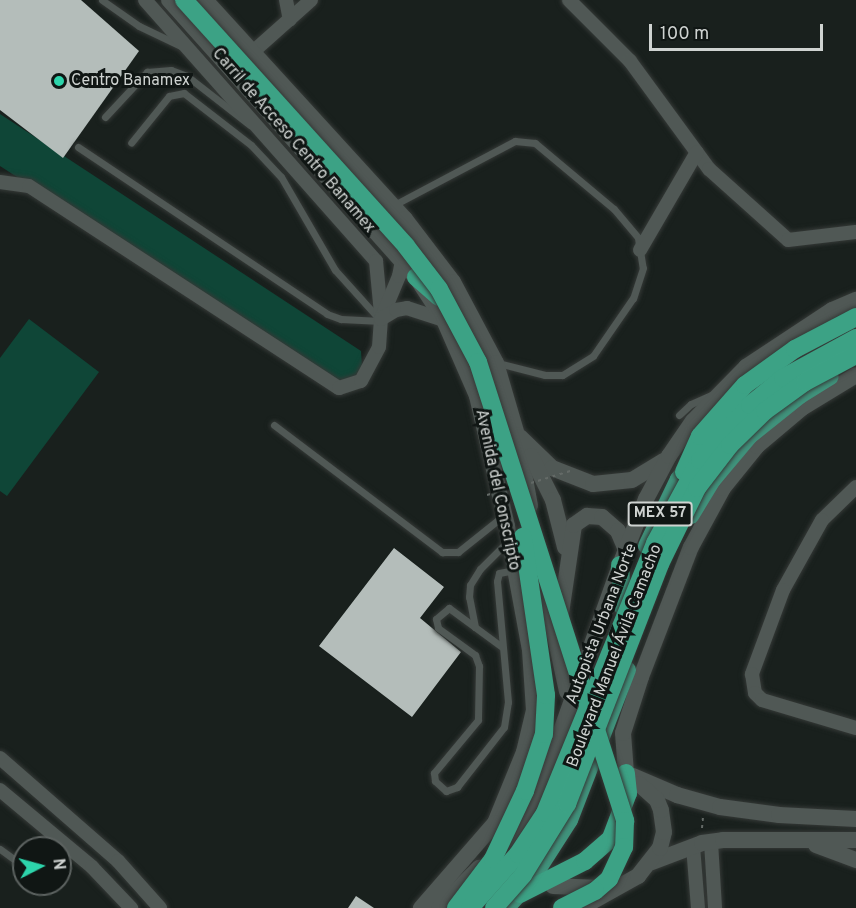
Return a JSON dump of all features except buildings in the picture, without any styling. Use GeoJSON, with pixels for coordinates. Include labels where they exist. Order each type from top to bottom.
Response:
{"type":"FeatureCollection","features":[{"type":"Feature","properties":{"kind":"highway"},"geometry":{"type":"LineString","coordinates":[[184,0],[406,246],[438,289],[478,362],[626,820],[624,847],[609,879],[596,891],[562,908]]}},
{"type":"Feature","properties":{"kind":"highway"},"geometry":{"type":"LineString","coordinates":[[416,277],[437,294],[451,315],[483,385],[514,491],[546,695],[545,728],[535,768],[493,859],[456,908]]}},
{"type":"Feature","properties":{"kind":"highway"},"geometry":{"type":"LineString","coordinates":[[677,500],[700,436],[732,398],[795,349],[856,317]]}},
{"type":"Feature","properties":{"kind":"highway","name":"Boulevard Manuel Ávila Camacho"},"geometry":{"type":"LineString","coordinates":[[470,908],[509,864],[536,822],[653,529],[678,479],[713,432],[749,394],[782,367],[856,328]]}},
{"type":"Feature","properties":{"kind":"highway","name":"Autopista Urbana Norte"},"geometry":{"type":"LineString","coordinates":[[470,908],[518,854],[550,804],[654,543],[700,460],[750,405],[793,372],[856,338]]}},
{"type":"Feature","properties":{"kind":"highway","name":"Autopista Urbana Norte"},"geometry":{"type":"LineString","coordinates":[[494,908],[523,875],[567,804],[660,564],[697,488],[730,445],[765,411],[805,382],[856,355]]}},
{"type":"Feature","properties":{"kind":"highway","name":"Boulevard Manuel Ávila Camacho"},"geometry":{"type":"LineString","coordinates":[[507,908],[520,894],[559,840],[579,803],[666,570],[688,520],[713,480],[769,419],[800,396],[856,364]]}},
{"type":"Feature","properties":{"kind":"highway"},"geometry":{"type":"LineString","coordinates":[[623,557],[623,607]]}},
{"type":"Feature","properties":{"kind":"highway"},"geometry":{"type":"LineString","coordinates":[[520,894],[585,861],[611,838],[628,793],[619,768]]}},
{"type":"Feature","properties":{"kind":"main road","name":"Avenida del Conscripto"},"geometry":{"type":"LineString","coordinates":[[169,0],[226,76],[372,227],[416,277],[444,320],[480,410],[510,539],[535,685],[534,710],[524,752],[505,803],[484,841],[421,908]]}},
{"type":"Feature","properties":{"kind":"main road","name":"Avenida del Conscripto"},"geometry":{"type":"LineString","coordinates":[[205,0],[260,46],[393,205],[453,282],[496,363],[520,437],[556,654],[567,692]]}},
{"type":"Feature","properties":{"kind":"main road","name":"Boulevard Manuel Ávila Camacho"},"geometry":{"type":"LineString","coordinates":[[439,908],[507,841],[526,814],[545,776],[623,557],[669,456],[719,393],[770,349],[832,310],[856,300]]}},
{"type":"Feature","properties":{"kind":"main road","name":"Boulevard Manuel Ávila Camacho"},"geometry":{"type":"LineString","coordinates":[[619,768],[623,733],[641,677],[691,547],[723,488],[757,446],[784,423],[856,375]]}},
{"type":"Feature","properties":{"kind":"main road"},"geometry":{"type":"LineString","coordinates":[[480,410],[483,385]]}},
{"type":"Feature","properties":{"kind":"main road"},"geometry":{"type":"LineString","coordinates":[[520,437],[560,473],[602,484],[642,476],[669,456]]}},
{"type":"Feature","properties":{"kind":"main road"},"geometry":{"type":"LineString","coordinates":[[520,437],[553,500],[567,562]]}},
{"type":"Feature","properties":{"kind":"main road"},"geometry":{"type":"LineString","coordinates":[[556,654],[572,530],[587,516],[602,517],[614,525],[623,557]]}},
{"type":"Feature","properties":{"kind":"main road"},"geometry":{"type":"LineString","coordinates":[[619,768],[703,803],[749,812],[856,819]]}},
{"type":"Feature","properties":{"kind":"main road"},"geometry":{"type":"LineString","coordinates":[[619,768],[648,791],[661,810],[664,832],[652,862]]}},
{"type":"Feature","properties":{"kind":"main road"},"geometry":{"type":"LineString","coordinates":[[504,821],[505,803]]}},
{"type":"Feature","properties":{"kind":"main road"},"geometry":{"type":"LineString","coordinates":[[581,908],[621,886],[652,862],[702,844],[856,840]]}},
{"type":"Feature","properties":{"kind":"main road"},"geometry":{"type":"LineString","coordinates":[[810,842],[856,860]]}},
{"type":"Feature","properties":{"kind":"main road"},"geometry":{"type":"LineString","coordinates":[[553,886],[581,890],[621,886]]}},
{"type":"Feature","properties":{"kind":"street","name":"Carril de Acceso Centro Banamex"},"geometry":{"type":"LineString","coordinates":[[145,0],[192,51],[226,76],[266,134],[376,261],[381,320]]}},
{"type":"Feature","properties":{"kind":"street"},"geometry":{"type":"LineString","coordinates":[[286,0],[290,20]]}},
{"type":"Feature","properties":{"kind":"street"},"geometry":{"type":"LineString","coordinates":[[226,76],[311,0]]}},
{"type":"Feature","properties":{"kind":"street"},"geometry":{"type":"LineString","coordinates":[[569,0],[630,61],[709,169],[788,240],[856,232]]}},
{"type":"Feature","properties":{"kind":"street"},"geometry":{"type":"LineString","coordinates":[[640,250],[697,152]]}},
{"type":"Feature","properties":{"kind":"street"},"geometry":{"type":"LineString","coordinates":[[0,182],[29,186],[339,388],[361,381],[379,347],[381,320],[399,276],[402,260]]}},
{"type":"Feature","properties":{"kind":"street"},"geometry":{"type":"LineString","coordinates":[[381,320],[396,310],[407,308],[444,320]]}},
{"type":"Feature","properties":{"kind":"street"},"geometry":{"type":"LineString","coordinates":[[856,488],[822,520],[783,590],[752,674],[755,693],[762,700],[856,728]]}},
{"type":"Feature","properties":{"kind":"street"},"geometry":{"type":"LineString","coordinates":[[0,758],[85,830],[160,908]]}},
{"type":"Feature","properties":{"kind":"street"},"geometry":{"type":"LineString","coordinates":[[0,790],[73,850],[131,908]]}},
{"type":"Feature","properties":{"kind":"street"},"geometry":{"type":"LineString","coordinates":[[73,850],[85,830]]}},
{"type":"Feature","properties":{"kind":"street"},"geometry":{"type":"LineString","coordinates":[[698,908],[702,844]]}},
{"type":"Feature","properties":{"kind":"street"},"geometry":{"type":"LineString","coordinates":[[702,844],[716,908]]}},
{"type":"Feature","properties":{"kind":"lane"},"geometry":{"type":"LineString","coordinates":[[102,0],[139,26],[192,51]]}},
{"type":"Feature","properties":{"kind":"lane"},"geometry":{"type":"LineString","coordinates":[[105,117],[147,72],[171,70],[188,76],[238,118],[266,134]]}},
{"type":"Feature","properties":{"kind":"lane"},"geometry":{"type":"LineString","coordinates":[[131,143],[169,96],[184,93],[251,146],[287,185],[335,270],[381,320]]}},
{"type":"Feature","properties":{"kind":"lane"},"geometry":{"type":"LineString","coordinates":[[372,227],[393,205],[515,141],[535,143],[614,208],[638,238],[643,268],[633,298],[612,332],[576,369],[545,375],[496,363]]}},
{"type":"Feature","properties":{"kind":"lane"},"geometry":{"type":"LineString","coordinates":[[78,147],[327,314],[341,319],[381,320]]}},
{"type":"Feature","properties":{"kind":"lane"},"geometry":{"type":"LineString","coordinates":[[287,185],[301,174]]}},
{"type":"Feature","properties":{"kind":"lane"},"geometry":{"type":"LineString","coordinates":[[679,415],[698,399],[719,393]]}},
{"type":"Feature","properties":{"kind":"lane"},"geometry":{"type":"LineString","coordinates":[[274,425],[442,552],[458,552],[505,514]]}},
{"type":"Feature","properties":{"kind":"lane"},"geometry":{"type":"LineString","coordinates":[[475,627],[469,597],[470,585],[480,569],[510,539]]}},
{"type":"Feature","properties":{"kind":"lane"},"geometry":{"type":"LineString","coordinates":[[502,647],[449,608],[435,621],[438,628],[475,655],[479,666],[478,720],[434,773],[435,782],[446,790],[457,787],[504,727],[508,702],[498,576],[515,570]]}},
{"type":"Feature","properties":{"kind":"path"},"geometry":{"type":"LineString","coordinates":[[702,844],[703,803]]}},
{"type":"Feature","properties":{"kind":"green space"},"geometry":{"type":"Polygon","coordinates":[[[0,114],[361,351],[362,366],[354,378],[336,384],[0,166],[0,114]]]}},
{"type":"Feature","properties":{"kind":"green space"},"geometry":{"type":"Polygon","coordinates":[[[29,319],[99,372],[7,496],[0,491],[0,358],[29,319]]]}},
{"type":"Feature","properties":{"kind":"place","name":"Centro Banamex"},"geometry":{"type":"Point","coordinates":[59,81]}}]}
